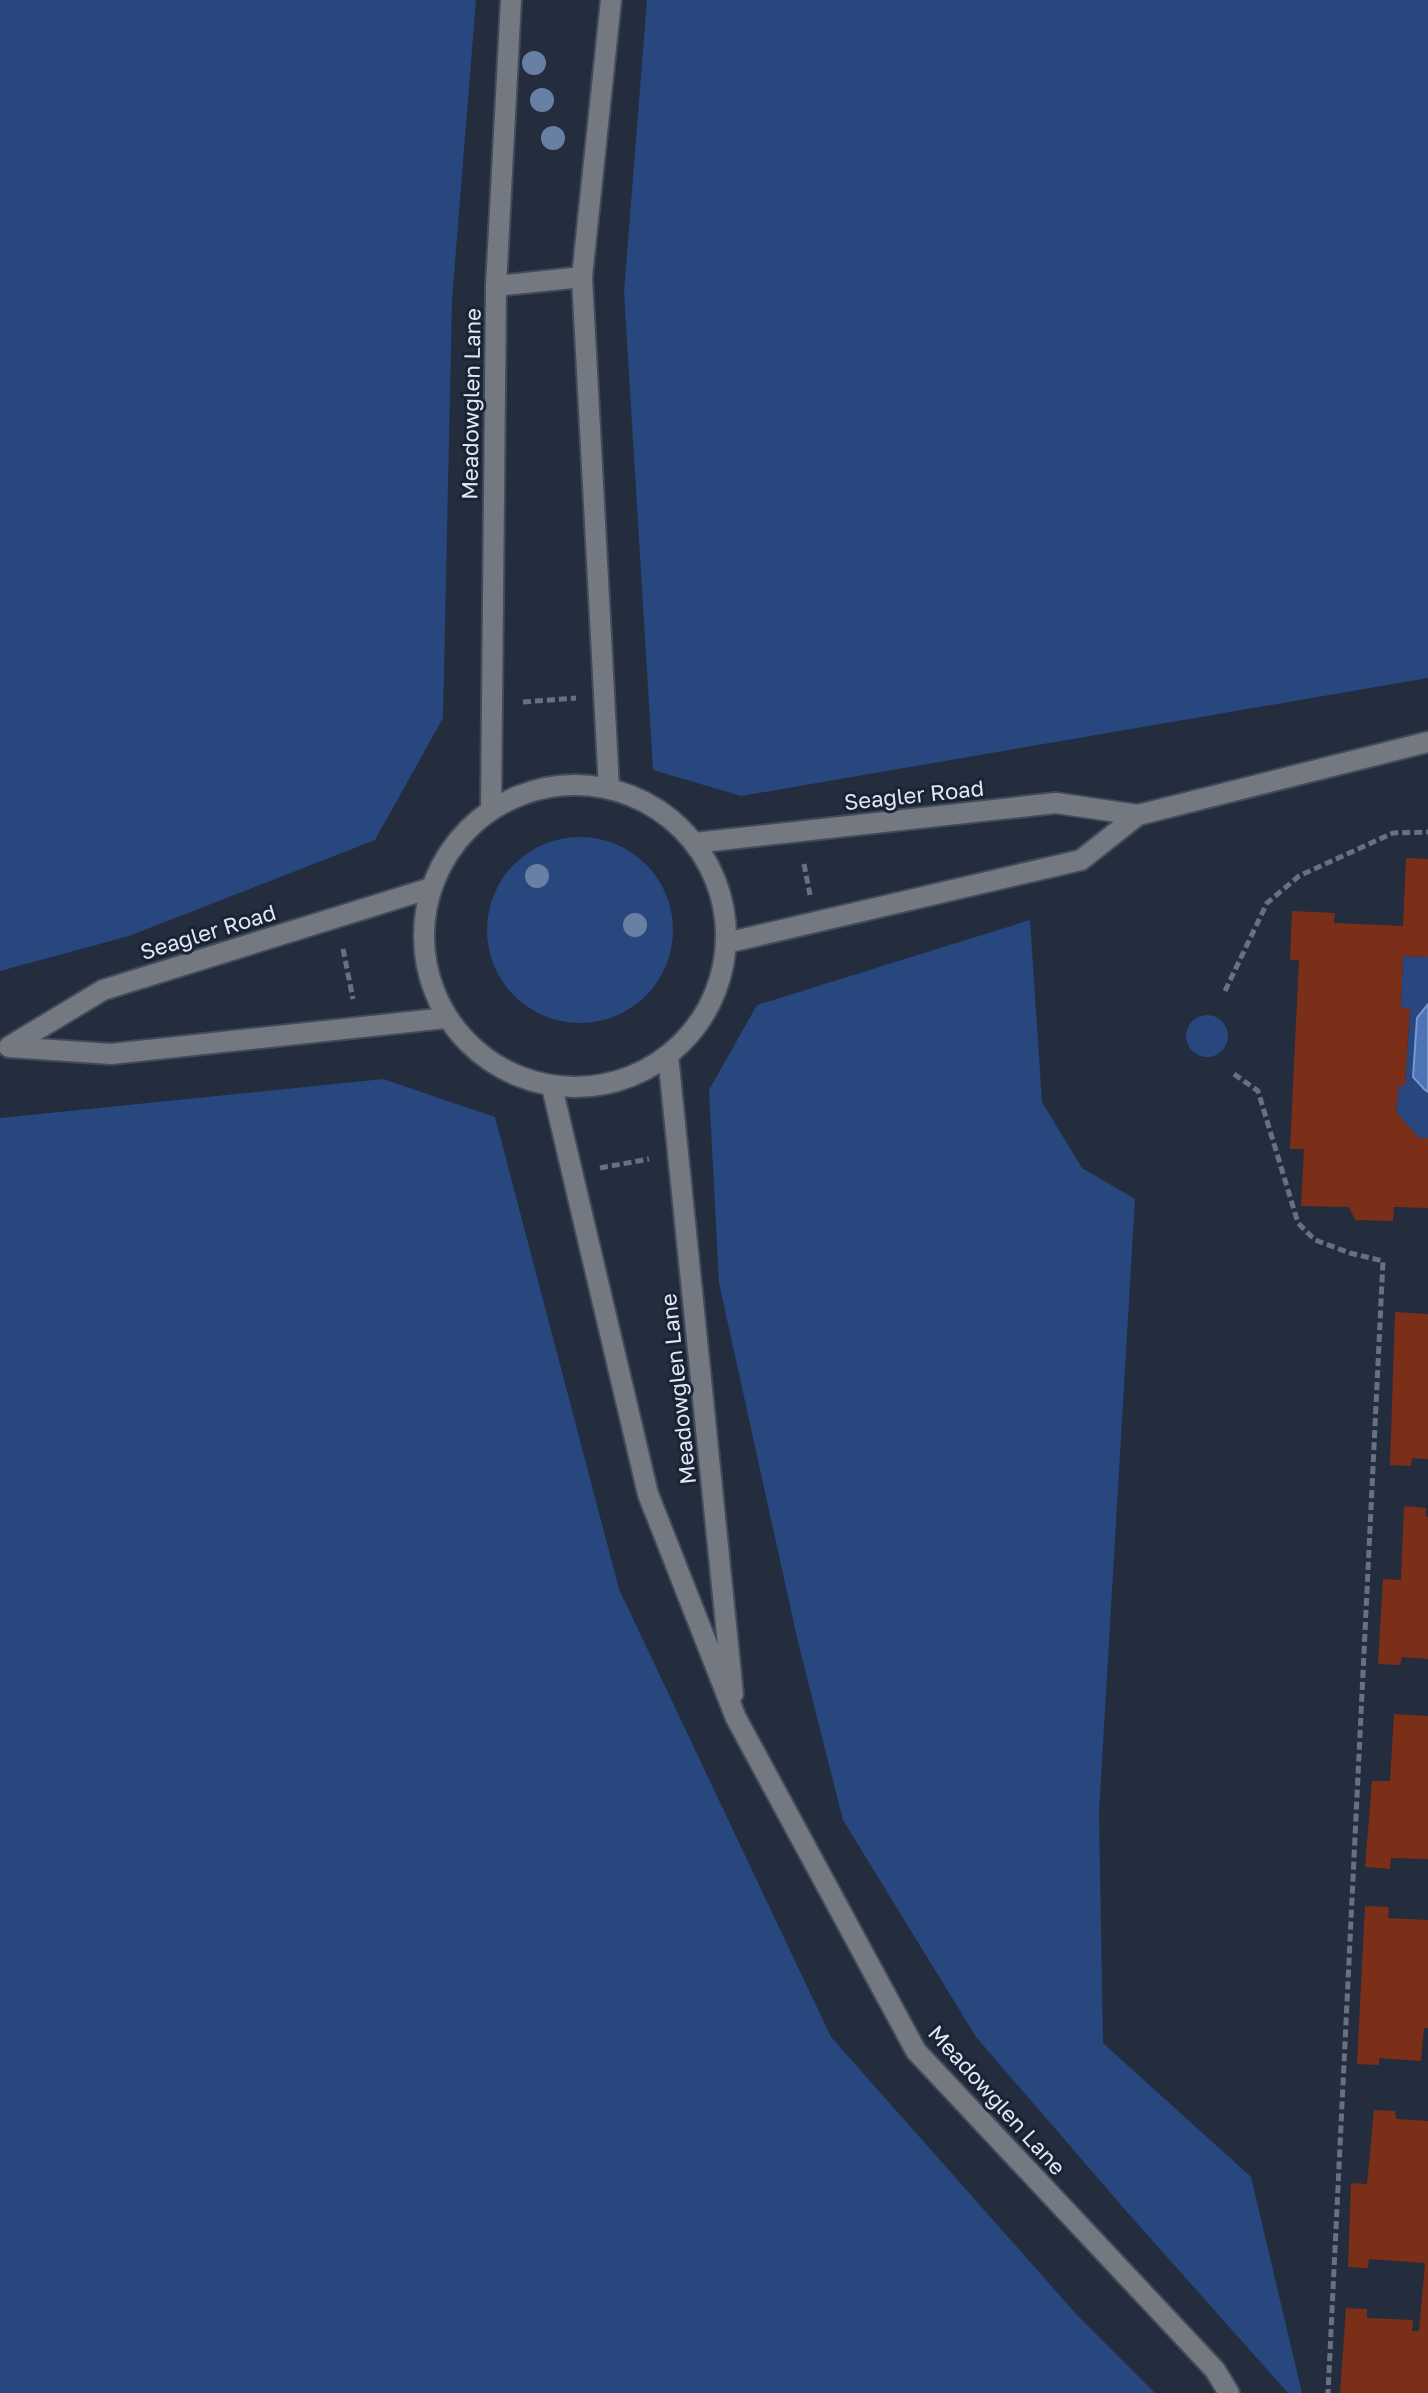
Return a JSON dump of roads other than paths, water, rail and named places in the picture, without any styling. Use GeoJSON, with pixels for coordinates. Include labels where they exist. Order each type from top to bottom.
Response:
{"type":"FeatureCollection","features":[{"type":"Feature","properties":{"kind":"street","name":"Meadowglen Lane"},"geometry":{"type":"LineString","coordinates":[[491,810],[496,286],[511,0]]}},
{"type":"Feature","properties":{"kind":"street"},"geometry":{"type":"LineString","coordinates":[[609,788],[582,277],[611,0]]}},
{"type":"Feature","properties":{"kind":"street"},"geometry":{"type":"LineString","coordinates":[[496,286],[582,277]]}},
{"type":"Feature","properties":{"kind":"street","name":"Seagler Road"},"geometry":{"type":"LineString","coordinates":[[694,843],[1056,803],[1138,815],[1428,742]]}},
{"type":"Feature","properties":{"kind":"street"},"geometry":{"type":"LineString","coordinates":[[568,784],[609,788],[656,808],[694,843],[713,873],[723,908],[726,943],[718,985],[698,1024],[668,1055],[633,1077],[593,1088],[552,1087],[510,1074],[475,1051],[446,1018],[429,976],[423,932],[431,888],[454,844],[491,810],[527,792],[568,784]]}},
{"type":"Feature","properties":{"kind":"street","name":"Seagler Road"},"geometry":{"type":"LineString","coordinates":[[726,943],[1081,860],[1138,815]]}},
{"type":"Feature","properties":{"kind":"street","name":"Seagler Road"},"geometry":{"type":"LineString","coordinates":[[5,1047],[103,990],[431,888]]}},
{"type":"Feature","properties":{"kind":"street","name":"Seagler Road"},"geometry":{"type":"LineString","coordinates":[[5,1047],[111,1054],[446,1018]]}},
{"type":"Feature","properties":{"kind":"street","name":"Meadowglen Lane"},"geometry":{"type":"LineString","coordinates":[[668,1055],[736,1718]]}},
{"type":"Feature","properties":{"kind":"street","name":"Meadowglen Lane"},"geometry":{"type":"LineString","coordinates":[[552,1087],[648,1494],[736,1718],[916,2051],[1215,2370],[1229,2393]]}}]}
